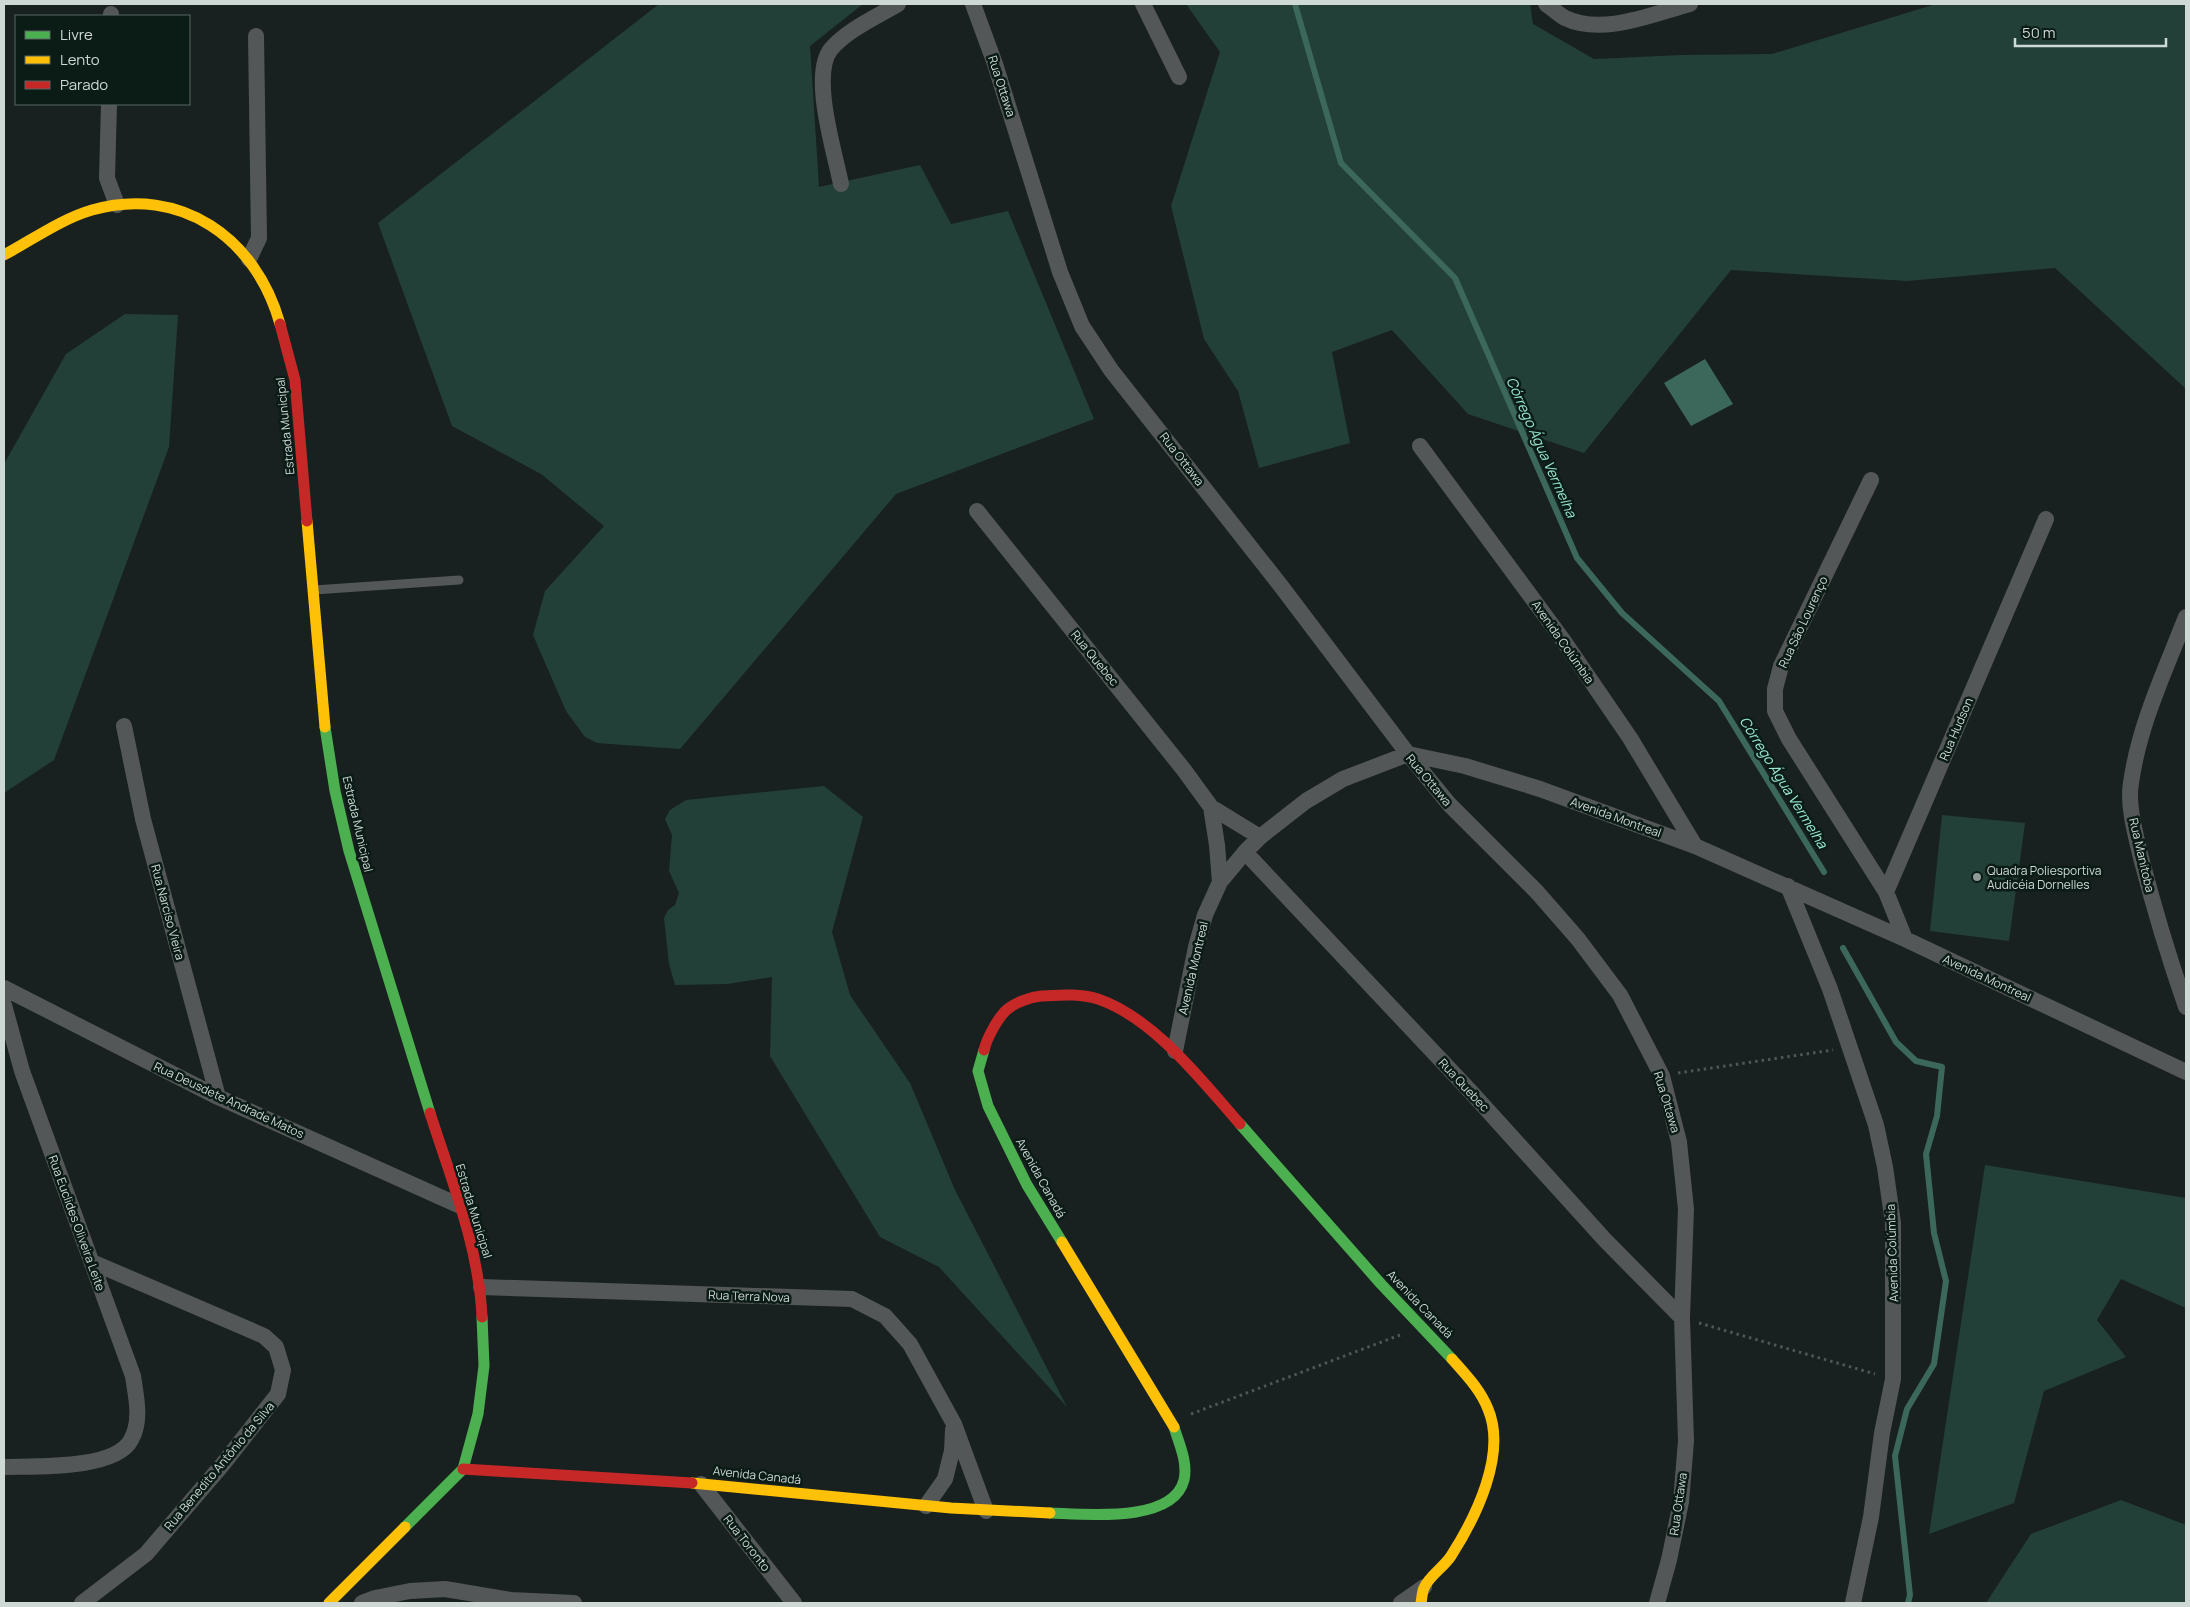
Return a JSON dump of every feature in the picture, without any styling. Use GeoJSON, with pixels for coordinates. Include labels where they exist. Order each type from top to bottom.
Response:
{"type":"FeatureCollection","features":[{"type":"Feature","properties":{"kind":"street"},"geometry":{"type":"LineString","coordinates":[[842,184],[823,95],[823,68],[831,50],[850,33],[898,4]]}},
{"type":"Feature","properties":{"kind":"street","name":"Rua Ottawa"},"geometry":{"type":"LineString","coordinates":[[973,4],[998,73],[1060,272],[1082,326],[1111,370],[1281,586],[1408,754],[1449,804],[1537,892],[1578,939],[1620,995],[1662,1076],[1679,1142],[1686,1210],[1682,1318],[1686,1441],[1681,1502],[1669,1560],[1657,1603]]}},
{"type":"Feature","properties":{"kind":"street"},"geometry":{"type":"LineString","coordinates":[[1143,4],[1179,76]]}},
{"type":"Feature","properties":{"kind":"street"},"geometry":{"type":"LineString","coordinates":[[1546,4],[1565,18],[1595,25],[1628,21],[1690,4]]}},
{"type":"Feature","properties":{"kind":"street"},"geometry":{"type":"LineString","coordinates":[[249,259],[259,238],[256,36]]}},
{"type":"Feature","properties":{"kind":"street"},"geometry":{"type":"LineString","coordinates":[[109,105],[107,178],[117,205]]}},
{"type":"Feature","properties":{"kind":"street","name":"Estrada Municipal"},"geometry":{"type":"LineString","coordinates":[[4,255],[66,221],[91,210],[117,205],[153,203],[180,209],[217,230],[249,259],[275,307],[295,380],[323,712],[335,791],[349,851],[458,1206],[472,1245],[481,1287],[484,1366],[478,1414],[463,1469]]}},
{"type":"Feature","properties":{"kind":"street","name":"Avenida Colúmbia"},"geometry":{"type":"LineString","coordinates":[[1420,446],[1563,640],[1630,738],[1695,846]]}},
{"type":"Feature","properties":{"kind":"street","name":"Rua São Lourenço"},"geometry":{"type":"LineString","coordinates":[[1871,480],[1781,666],[1775,688],[1775,711],[1789,739],[1886,892]]}},
{"type":"Feature","properties":{"kind":"street","name":"Rua Quebec"},"geometry":{"type":"LineString","coordinates":[[977,511],[1184,770],[1211,807],[1260,837]]}},
{"type":"Feature","properties":{"kind":"street","name":"Rua Hudson"},"geometry":{"type":"LineString","coordinates":[[1886,892],[2046,520]]}},
{"type":"Feature","properties":{"kind":"street","name":"Rua Manitoba"},"geometry":{"type":"LineString","coordinates":[[2186,617],[2141,731],[2130,785],[2134,827],[2146,878],[2186,1007]]}},
{"type":"Feature","properties":{"kind":"street","name":"Rua Narciso Vieira"},"geometry":{"type":"LineString","coordinates":[[124,726],[143,819],[218,1097]]}},
{"type":"Feature","properties":{"kind":"street","name":"Avenida Montreal"},"geometry":{"type":"LineString","coordinates":[[1175,1051],[1196,947],[1205,915],[1220,882],[1260,837],[1306,801],[1344,779],[1408,754],[1465,766],[1540,789],[1695,846],[1905,939],[2186,1072]]}},
{"type":"Feature","properties":{"kind":"street","name":"Rua Quebec"},"geometry":{"type":"LineString","coordinates":[[1211,807],[1220,882]]}},
{"type":"Feature","properties":{"kind":"street","name":"Rua Quebec"},"geometry":{"type":"LineString","coordinates":[[1245,852],[1471,1092],[1605,1240],[1682,1318]]}},
{"type":"Feature","properties":{"kind":"street","name":"Avenida Colúmbia"},"geometry":{"type":"LineString","coordinates":[[1788,886],[1830,989],[1876,1125],[1885,1167],[1892,1223],[1893,1379],[1882,1433],[1871,1517],[1853,1603]]}},
{"type":"Feature","properties":{"kind":"street"},"geometry":{"type":"LineString","coordinates":[[1886,892],[1905,939]]}},
{"type":"Feature","properties":{"kind":"street","name":"Rua Deusdete Andrade Matos"},"geometry":{"type":"LineString","coordinates":[[4,988],[218,1097],[458,1206]]}},
{"type":"Feature","properties":{"kind":"street","name":"Avenida Canadá"},"geometry":{"type":"LineString","coordinates":[[463,1469],[701,1484],[986,1510],[1091,1513],[1134,1512],[1155,1506],[1174,1497],[1182,1487],[1186,1476],[1184,1461],[1172,1421],[1027,1185],[988,1106],[978,1071],[987,1038],[1008,1008],[1033,997],[1066,994],[1097,999],[1125,1011],[1175,1051],[1231,1116],[1443,1348],[1476,1388],[1488,1409],[1494,1429],[1492,1462],[1479,1504],[1465,1534],[1423,1595]]}},
{"type":"Feature","properties":{"kind":"street","name":"Rua Euclides Oliveira Leite"},"geometry":{"type":"LineString","coordinates":[[4,1006],[22,1071],[133,1376],[137,1404],[137,1423],[131,1441],[118,1453],[88,1462],[4,1467]]}},
{"type":"Feature","properties":{"kind":"street","name":"Rua Benedito Antônio da Silva"},"geometry":{"type":"LineString","coordinates":[[82,1603],[146,1554],[229,1456],[278,1394],[283,1370],[276,1347],[264,1336],[92,1262]]}},
{"type":"Feature","properties":{"kind":"street","name":"Rua Terra Nova"},"geometry":{"type":"LineString","coordinates":[[481,1287],[852,1299],[885,1316],[910,1344],[954,1424],[986,1510]]}},
{"type":"Feature","properties":{"kind":"street"},"geometry":{"type":"LineString","coordinates":[[926,1506],[945,1479],[952,1451],[954,1424]]}},
{"type":"Feature","properties":{"kind":"street"},"geometry":{"type":"LineString","coordinates":[[329,1603],[463,1469]]}},
{"type":"Feature","properties":{"kind":"street","name":"Rua Toronto"},"geometry":{"type":"LineString","coordinates":[[701,1484],[794,1603]]}},
{"type":"Feature","properties":{"kind":"street"},"geometry":{"type":"LineString","coordinates":[[434,1603],[445,1589]]}},
{"type":"Feature","properties":{"kind":"street"},"geometry":{"type":"LineString","coordinates":[[362,1603],[375,1598],[410,1592],[445,1589],[511,1600],[574,1603]]}},
{"type":"Feature","properties":{"kind":"street"},"geometry":{"type":"LineString","coordinates":[[1401,1603],[1423,1595]]}},
{"type":"Feature","properties":{"kind":"lane"},"geometry":{"type":"LineString","coordinates":[[313,590],[459,580]]}},
{"type":"Feature","properties":{"kind":"path"},"geometry":{"type":"LineString","coordinates":[[1662,1076],[1851,1047]]}},
{"type":"Feature","properties":{"kind":"path"},"geometry":{"type":"LineString","coordinates":[[1682,1318],[1893,1379]]}},
{"type":"Feature","properties":{"kind":"path"},"geometry":{"type":"LineString","coordinates":[[1172,1421],[1422,1327]]}},
{"type":"Feature","properties":{"kind":"shaded area"},"geometry":{"type":"Polygon","coordinates":[[[659,4],[863,4],[810,46],[819,187],[920,165],[951,224],[1008,211],[1094,419],[896,494],[680,749],[597,743],[585,737],[566,711],[533,635],[545,591],[604,526],[541,474],[452,426],[378,223],[659,4]]]}},
{"type":"Feature","properties":{"kind":"shaded area"},"geometry":{"type":"Polygon","coordinates":[[[1186,4],[1530,4],[1533,24],[1594,59],[1682,55],[1772,54],[1936,4],[2186,4],[2186,389],[2055,268],[1907,281],[1731,270],[1584,453],[1468,414],[1392,330],[1332,352],[1350,443],[1259,468],[1238,391],[1204,339],[1171,206],[1220,52],[1186,4]]]}},
{"type":"Feature","properties":{"kind":"shaded area"},"geometry":{"type":"Polygon","coordinates":[[[125,314],[178,315],[169,447],[54,760],[4,793],[4,464],[66,354],[125,314]]]}},
{"type":"Feature","properties":{"kind":"shaded area"},"geometry":{"type":"Polygon","coordinates":[[[1705,359],[1733,404],[1691,426],[1664,383],[1705,359]]]}},
{"type":"Feature","properties":{"kind":"shaded area"},"geometry":{"type":"Polygon","coordinates":[[[824,786],[863,817],[832,932],[850,995],[910,1083],[955,1190],[1067,1407],[939,1267],[880,1237],[770,1056],[772,977],[727,984],[675,985],[669,964],[664,918],[668,910],[675,905],[679,893],[669,871],[672,835],[665,819],[670,810],[686,800],[824,786]]]}},
{"type":"Feature","properties":{"kind":"shaded area","name":"Quadra Poliesportiva Audicéia Dornelles"},"geometry":{"type":"Polygon","coordinates":[[[1942,815],[2025,823],[2009,941],[1930,931],[1942,815]]]}},
{"type":"Feature","properties":{"kind":"shaded area"},"geometry":{"type":"Polygon","coordinates":[[[1985,1165],[2186,1198],[2186,1308],[2121,1279],[2097,1320],[2126,1357],[2044,1391],[2014,1503],[1929,1534],[1985,1165]]]}},
{"type":"Feature","properties":{"kind":"shaded area"},"geometry":{"type":"Polygon","coordinates":[[[2121,1500],[2186,1525],[2186,1603],[1986,1603],[2031,1534],[2121,1500]]]}},
{"type":"Feature","properties":{"kind":"waterway","name":"Córrego Água Vermelha"},"geometry":{"type":"LineString","coordinates":[[1295,4],[1341,163],[1455,278],[1577,558],[1622,613],[1719,701],[1824,872]]}},
{"type":"Feature","properties":{"kind":"waterway","name":"Córrego Água Vermelha"},"geometry":{"type":"LineString","coordinates":[[1843,948],[1896,1042],[1916,1061],[1942,1067],[1937,1116],[1926,1154],[1934,1233],[1946,1281],[1934,1364],[1907,1409],[1895,1456],[1910,1595],[1908,1603]]}},
{"type":"Feature","properties":{"kind":"traffic: fast"},"geometry":{"type":"LineString","coordinates":[[325,727],[335,791],[349,851],[430,1113]]}},
{"type":"Feature","properties":{"kind":"traffic: fast"},"geometry":{"type":"LineString","coordinates":[[984,1050],[978,1071],[988,1106],[1027,1185],[1062,1242]]}},
{"type":"Feature","properties":{"kind":"traffic: fast"},"geometry":{"type":"LineString","coordinates":[[1240,1124],[1381,1284],[1452,1359]]}},
{"type":"Feature","properties":{"kind":"traffic: fast"},"geometry":{"type":"LineString","coordinates":[[405,1527],[463,1469],[478,1414],[484,1366],[482,1317]]}},
{"type":"Feature","properties":{"kind":"traffic: fast"},"geometry":{"type":"LineString","coordinates":[[1050,1513],[1104,1515],[1146,1510],[1163,1504],[1176,1494],[1184,1480],[1184,1460],[1174,1427]]}},
{"type":"Feature","properties":{"kind":"traffic: slow"},"geometry":{"type":"LineString","coordinates":[[4,255],[58,224],[92,210],[125,204],[156,205],[184,212],[210,225],[233,244],[253,266],[269,293],[280,324]]}},
{"type":"Feature","properties":{"kind":"traffic: slow"},"geometry":{"type":"LineString","coordinates":[[307,521],[325,727]]}},
{"type":"Feature","properties":{"kind":"traffic: slow"},"geometry":{"type":"LineString","coordinates":[[1062,1242],[1174,1427]]}},
{"type":"Feature","properties":{"kind":"traffic: slow"},"geometry":{"type":"LineString","coordinates":[[1421,1603],[1426,1584],[1451,1556],[1479,1504],[1486,1485],[1494,1445],[1493,1427],[1485,1402],[1472,1382],[1452,1359]]}},
{"type":"Feature","properties":{"kind":"traffic: slow"},"geometry":{"type":"LineString","coordinates":[[692,1483],[951,1508],[1050,1513]]}},
{"type":"Feature","properties":{"kind":"traffic: slow"},"geometry":{"type":"LineString","coordinates":[[329,1603],[405,1527]]}},
{"type":"Feature","properties":{"kind":"traffic: jam"},"geometry":{"type":"LineString","coordinates":[[280,324],[295,380],[307,521]]}},
{"type":"Feature","properties":{"kind":"traffic: jam"},"geometry":{"type":"LineString","coordinates":[[984,1050],[997,1021],[1005,1011],[1020,1002],[1037,997],[1062,995],[1077,995],[1098,999],[1119,1008],[1158,1036],[1176,1052],[1240,1124]]}},
{"type":"Feature","properties":{"kind":"traffic: jam"},"geometry":{"type":"LineString","coordinates":[[430,1113],[470,1239],[476,1265],[482,1317]]}},
{"type":"Feature","properties":{"kind":"traffic: jam"},"geometry":{"type":"LineString","coordinates":[[463,1469],[692,1483]]}},
{"type":"Feature","properties":{"kind":"place","name":"Quadra Poliesportiva Audicéia Dornelles"},"geometry":{"type":"Point","coordinates":[1977,877]}}]}
